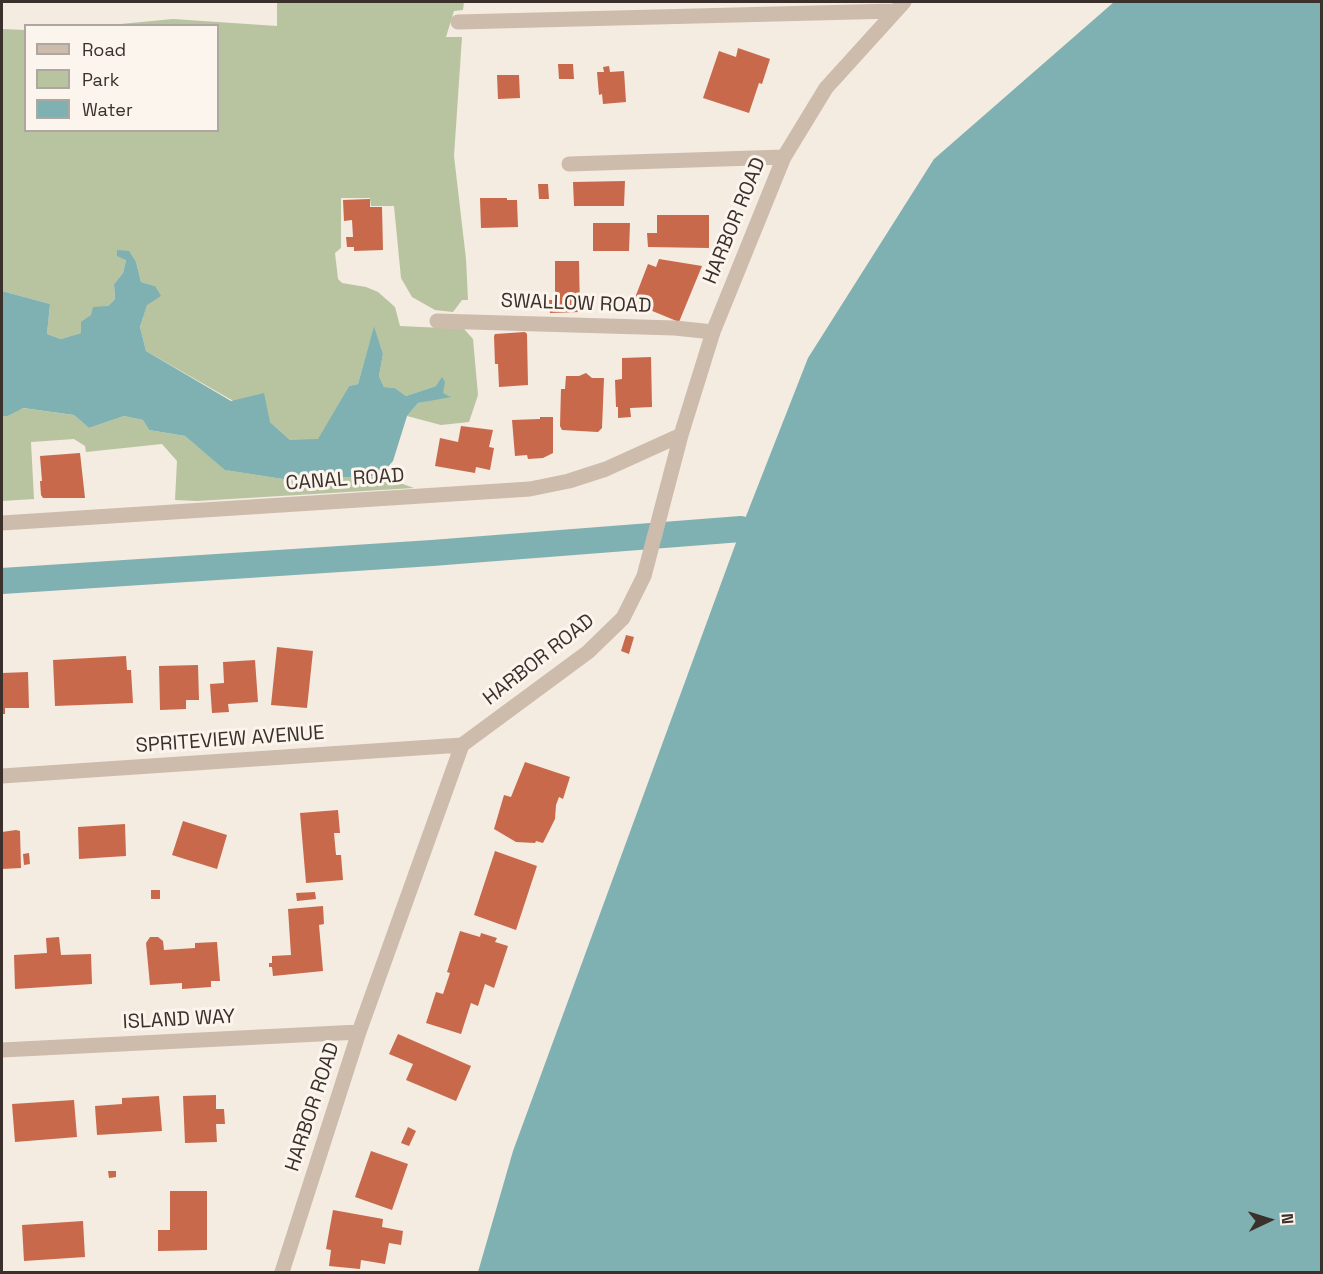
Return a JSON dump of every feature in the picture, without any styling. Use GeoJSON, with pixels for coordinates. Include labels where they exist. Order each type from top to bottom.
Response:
{"type":"FeatureCollection","features":[{"type":"Feature","properties":{"kind":"street"},"geometry":{"type":"LineString","coordinates":[[458,22],[899,6]]}},
{"type":"Feature","properties":{"kind":"street","name":"HARBOR ROAD"},"geometry":{"type":"LineString","coordinates":[[282,1272],[359,1032],[462,745],[588,652],[623,618],[644,576],[681,435],[713,332],[784,157],[826,88],[899,6]]}},
{"type":"Feature","properties":{"kind":"street"},"geometry":{"type":"LineString","coordinates":[[569,164],[784,157]]}},
{"type":"Feature","properties":{"kind":"street","name":"SWALLOW ROAD"},"geometry":{"type":"LineString","coordinates":[[437,321],[675,328],[713,332]]}},
{"type":"Feature","properties":{"kind":"street","name":"CANAL ROAD"},"geometry":{"type":"LineString","coordinates":[[2,523],[530,489],[569,481],[606,469],[681,435]]}},
{"type":"Feature","properties":{"kind":"street","name":"SPRITEVIEW AVENUE"},"geometry":{"type":"LineString","coordinates":[[2,776],[462,745]]}},
{"type":"Feature","properties":{"kind":"street","name":"ISLAND WAY"},"geometry":{"type":"LineString","coordinates":[[2,1050],[359,1032]]}},
{"type":"Feature","properties":{"kind":"green space"},"geometry":{"type":"Polygon","coordinates":[[[277,2],[464,2],[463,10],[454,11],[446,37],[462,37],[454,156],[466,259],[468,300],[462,300],[453,312],[435,310],[412,297],[401,278],[394,206],[371,206],[370,198],[341,198],[341,248],[335,253],[338,279],[342,283],[366,287],[378,292],[395,307],[400,326],[464,329],[473,339],[478,395],[469,422],[441,425],[407,416],[418,403],[449,396],[442,393],[436,386],[406,396],[395,388],[384,387],[379,376],[383,354],[374,327],[358,384],[349,386],[318,440],[290,440],[270,422],[146,351],[140,327],[155,286],[141,282],[136,262],[126,260],[123,273],[114,284],[115,299],[108,306],[91,315],[81,333],[61,339],[47,334],[50,304],[2,291],[2,29],[24,30],[24,132],[219,132],[219,24],[120,24],[173,19],[277,26],[277,2]]]}},
{"type":"Feature","properties":{"kind":"green space"},"geometry":{"type":"Polygon","coordinates":[[[22,408],[74,415],[89,428],[124,416],[143,420],[149,430],[185,436],[226,470],[283,479],[380,476],[414,488],[197,501],[175,500],[177,461],[162,444],[86,452],[85,446],[74,439],[31,442],[34,499],[2,501],[2,416],[8,416],[22,408]]]}},
{"type":"Feature","properties":{"kind":"water"},"geometry":{"type":"Polygon","coordinates":[[[1114,2],[1321,2],[1321,1272],[478,1272],[513,1151],[741,529],[808,358],[934,159],[1114,2]]]}},
{"type":"Feature","properties":{"kind":"water"},"geometry":{"type":"Polygon","coordinates":[[[117,250],[129,251],[136,262],[141,282],[155,286],[161,296],[147,305],[140,327],[146,351],[231,401],[264,393],[270,422],[290,440],[318,439],[349,386],[358,384],[374,326],[383,354],[379,376],[384,387],[395,388],[406,396],[436,386],[442,377],[445,382],[443,393],[451,397],[418,403],[407,416],[393,461],[380,476],[283,479],[225,470],[185,436],[149,430],[143,420],[124,416],[89,428],[74,415],[23,408],[8,416],[2,416],[2,291],[50,304],[47,334],[61,339],[81,333],[81,322],[91,315],[93,307],[108,306],[115,299],[114,284],[123,273],[126,260],[117,256],[117,250]]]}},
{"type":"Feature","properties":{"kind":"building"},"geometry":{"type":"Polygon","coordinates":[[[738,48],[770,59],[749,113],[703,98],[719,51],[736,57],[738,48]]]}},
{"type":"Feature","properties":{"kind":"building"},"geometry":{"type":"Polygon","coordinates":[[[558,64],[573,64],[574,79],[559,79],[558,64]]]}},
{"type":"Feature","properties":{"kind":"building"},"geometry":{"type":"Polygon","coordinates":[[[609,66],[610,72],[624,71],[626,102],[603,104],[602,94],[599,95],[597,72],[604,72],[603,67],[609,66]]]}},
{"type":"Feature","properties":{"kind":"building"},"geometry":{"type":"Polygon","coordinates":[[[497,75],[519,75],[520,98],[498,99],[497,75]]]}},
{"type":"Feature","properties":{"kind":"building"},"geometry":{"type":"Polygon","coordinates":[[[625,181],[624,206],[574,206],[573,182],[625,181]]]}},
{"type":"Feature","properties":{"kind":"building"},"geometry":{"type":"Polygon","coordinates":[[[538,184],[548,184],[549,199],[539,199],[538,184]]]}},
{"type":"Feature","properties":{"kind":"building"},"geometry":{"type":"Polygon","coordinates":[[[480,198],[517,200],[518,227],[481,228],[480,198]]]}},
{"type":"Feature","properties":{"kind":"building"},"geometry":{"type":"Polygon","coordinates":[[[370,199],[370,207],[382,207],[383,250],[354,251],[354,247],[347,247],[346,237],[353,237],[352,220],[344,221],[343,200],[370,199]]]}},
{"type":"Feature","properties":{"kind":"building"},"geometry":{"type":"Polygon","coordinates":[[[657,215],[709,215],[709,248],[648,247],[647,233],[657,233],[657,215]]]}},
{"type":"Feature","properties":{"kind":"building"},"geometry":{"type":"Polygon","coordinates":[[[593,223],[630,223],[629,251],[593,251],[593,223]]]}},
{"type":"Feature","properties":{"kind":"building"},"geometry":{"type":"Polygon","coordinates":[[[659,259],[702,266],[679,322],[633,303],[648,264],[656,267],[659,259]]]}},
{"type":"Feature","properties":{"kind":"building"},"geometry":{"type":"Polygon","coordinates":[[[555,261],[579,261],[580,312],[550,313],[549,300],[555,300],[555,261]]]}},
{"type":"Feature","properties":{"kind":"building"},"geometry":{"type":"Polygon","coordinates":[[[525,332],[527,334],[528,385],[499,387],[494,336],[495,334],[525,332]]]}},
{"type":"Feature","properties":{"kind":"building"},"geometry":{"type":"Polygon","coordinates":[[[651,357],[652,407],[630,408],[631,417],[618,418],[615,380],[622,379],[622,358],[651,357]]]}},
{"type":"Feature","properties":{"kind":"building"},"geometry":{"type":"Polygon","coordinates":[[[586,373],[592,378],[604,378],[602,428],[598,432],[562,430],[560,426],[561,389],[565,389],[566,376],[579,376],[586,373]]]}},
{"type":"Feature","properties":{"kind":"building"},"geometry":{"type":"Polygon","coordinates":[[[540,417],[553,417],[553,453],[543,458],[528,459],[527,455],[515,456],[512,420],[540,419],[540,417]]]}},
{"type":"Feature","properties":{"kind":"building"},"geometry":{"type":"Polygon","coordinates":[[[461,426],[493,430],[489,447],[494,448],[490,470],[476,467],[475,473],[435,466],[440,438],[458,442],[461,426]]]}},
{"type":"Feature","properties":{"kind":"building"},"geometry":{"type":"Polygon","coordinates":[[[80,453],[85,498],[43,498],[40,456],[80,453]]]}},
{"type":"Feature","properties":{"kind":"building"},"geometry":{"type":"Polygon","coordinates":[[[626,635],[634,637],[629,654],[621,651],[626,635]]]}},
{"type":"Feature","properties":{"kind":"building"},"geometry":{"type":"Polygon","coordinates":[[[277,647],[313,651],[307,708],[271,705],[277,647]]]}},
{"type":"Feature","properties":{"kind":"building"},"geometry":{"type":"Polygon","coordinates":[[[126,656],[127,670],[131,670],[133,703],[55,706],[53,660],[126,656]]]}},
{"type":"Feature","properties":{"kind":"building"},"geometry":{"type":"Polygon","coordinates":[[[255,660],[258,702],[228,704],[229,712],[212,713],[210,684],[224,683],[223,662],[255,660]]]}},
{"type":"Feature","properties":{"kind":"building"},"geometry":{"type":"Polygon","coordinates":[[[198,665],[199,700],[186,700],[186,709],[160,710],[159,666],[198,665]]]}},
{"type":"Feature","properties":{"kind":"building"},"geometry":{"type":"Polygon","coordinates":[[[28,672],[29,708],[5,708],[5,714],[2,714],[2,673],[28,672]]]}},
{"type":"Feature","properties":{"kind":"building"},"geometry":{"type":"Polygon","coordinates":[[[525,762],[570,777],[563,799],[559,797],[555,819],[543,843],[516,842],[494,829],[504,795],[511,797],[525,762]]]}},
{"type":"Feature","properties":{"kind":"building"},"geometry":{"type":"Polygon","coordinates":[[[338,810],[340,833],[334,833],[336,855],[341,855],[343,880],[306,883],[300,813],[338,810]]]}},
{"type":"Feature","properties":{"kind":"building"},"geometry":{"type":"Polygon","coordinates":[[[183,821],[227,835],[217,869],[172,855],[183,821]]]}},
{"type":"Feature","properties":{"kind":"building"},"geometry":{"type":"Polygon","coordinates":[[[125,824],[126,856],[79,859],[78,827],[125,824]]]}},
{"type":"Feature","properties":{"kind":"building"},"geometry":{"type":"Polygon","coordinates":[[[20,831],[21,868],[2,869],[2,832],[20,831]]]}},
{"type":"Feature","properties":{"kind":"building"},"geometry":{"type":"Polygon","coordinates":[[[495,851],[537,866],[516,930],[474,915],[495,851]]]}},
{"type":"Feature","properties":{"kind":"building"},"geometry":{"type":"Polygon","coordinates":[[[29,853],[30,864],[24,865],[23,854],[29,853]]]}},
{"type":"Feature","properties":{"kind":"building"},"geometry":{"type":"Polygon","coordinates":[[[151,890],[160,890],[160,899],[151,899],[151,890]]]}},
{"type":"Feature","properties":{"kind":"building"},"geometry":{"type":"Polygon","coordinates":[[[315,892],[316,899],[297,901],[296,893],[315,892]]]}},
{"type":"Feature","properties":{"kind":"building"},"geometry":{"type":"Polygon","coordinates":[[[323,906],[324,924],[319,925],[323,971],[273,976],[272,967],[269,967],[269,963],[272,963],[272,956],[291,955],[288,909],[323,906]]]}},
{"type":"Feature","properties":{"kind":"building"},"geometry":{"type":"Polygon","coordinates":[[[460,931],[480,937],[481,933],[497,938],[495,942],[508,946],[494,988],[485,984],[478,1006],[471,1003],[461,1034],[426,1023],[436,992],[443,994],[450,973],[447,972],[460,931]]]}},
{"type":"Feature","properties":{"kind":"building"},"geometry":{"type":"Polygon","coordinates":[[[59,937],[61,955],[91,954],[92,984],[15,989],[14,955],[47,953],[46,938],[59,937]]]}},
{"type":"Feature","properties":{"kind":"building"},"geometry":{"type":"Polygon","coordinates":[[[150,937],[158,937],[163,941],[164,950],[195,948],[195,943],[217,942],[220,981],[211,981],[211,987],[182,989],[182,983],[150,985],[146,943],[150,937]]]}},
{"type":"Feature","properties":{"kind":"building"},"geometry":{"type":"Polygon","coordinates":[[[398,1034],[471,1066],[456,1101],[406,1080],[413,1064],[389,1054],[398,1034]]]}},
{"type":"Feature","properties":{"kind":"building"},"geometry":{"type":"Polygon","coordinates":[[[216,1095],[216,1109],[224,1109],[225,1124],[216,1124],[217,1142],[185,1143],[183,1096],[216,1095]]]}},
{"type":"Feature","properties":{"kind":"building"},"geometry":{"type":"Polygon","coordinates":[[[159,1096],[162,1131],[97,1135],[95,1106],[122,1104],[122,1098],[159,1096]]]}},
{"type":"Feature","properties":{"kind":"building"},"geometry":{"type":"Polygon","coordinates":[[[74,1100],[77,1137],[15,1142],[12,1104],[74,1100]]]}},
{"type":"Feature","properties":{"kind":"building"},"geometry":{"type":"Polygon","coordinates":[[[408,1127],[416,1131],[409,1146],[401,1143],[408,1127]]]}},
{"type":"Feature","properties":{"kind":"building"},"geometry":{"type":"Polygon","coordinates":[[[371,1151],[408,1164],[392,1210],[355,1197],[371,1151]]]}},
{"type":"Feature","properties":{"kind":"building"},"geometry":{"type":"Polygon","coordinates":[[[108,1171],[116,1171],[116,1177],[109,1178],[108,1171]]]}},
{"type":"Feature","properties":{"kind":"building"},"geometry":{"type":"Polygon","coordinates":[[[170,1191],[207,1191],[207,1250],[158,1251],[158,1230],[170,1230],[170,1191]]]}},
{"type":"Feature","properties":{"kind":"building"},"geometry":{"type":"Polygon","coordinates":[[[333,1210],[383,1219],[382,1227],[403,1231],[401,1245],[389,1243],[385,1264],[361,1260],[360,1269],[329,1266],[331,1250],[326,1249],[333,1210]]]}},
{"type":"Feature","properties":{"kind":"building"},"geometry":{"type":"Polygon","coordinates":[[[83,1221],[85,1257],[24,1261],[22,1225],[83,1221]]]}},
{"type":"Feature","properties":{"kind":"waterway"},"geometry":{"type":"LineString","coordinates":[[2,581],[432,553],[741,529]]}}]}
